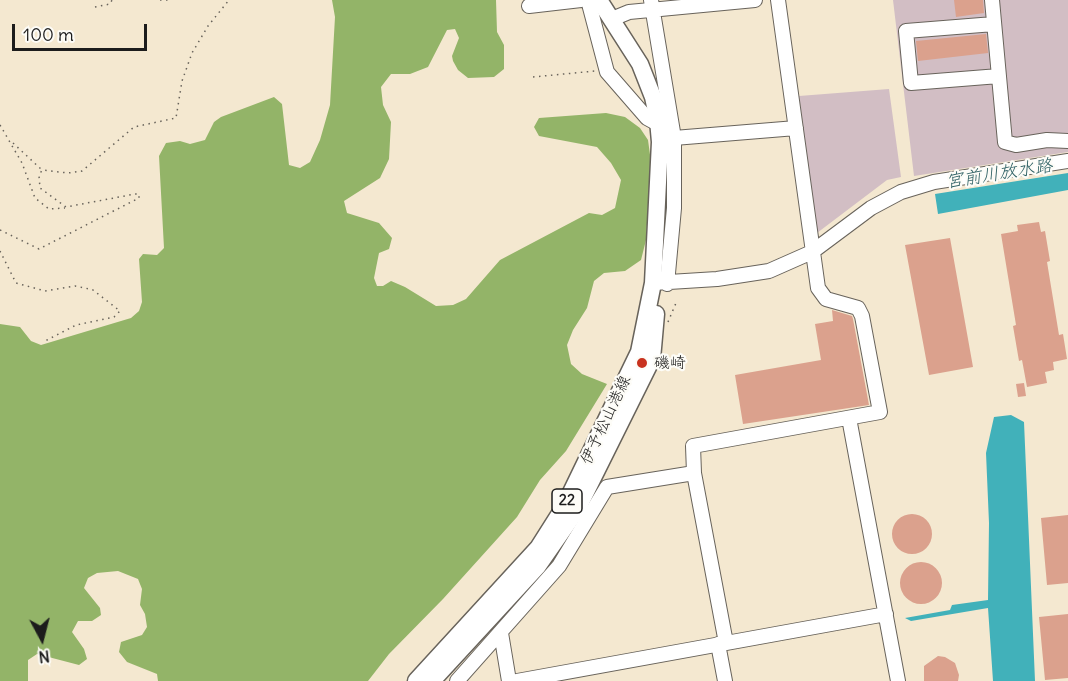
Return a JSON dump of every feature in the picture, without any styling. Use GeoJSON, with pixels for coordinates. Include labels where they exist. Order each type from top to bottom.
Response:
{"type":"FeatureCollection","features":[{"type":"Feature","properties":{"kind":"main road","name":"伊予松山港線"},"geometry":{"type":"LineString","coordinates":[[432,681],[538,566],[577,510],[652,359],[660,284],[658,124],[648,80],[599,0]]}},
{"type":"Feature","properties":{"kind":"main road","name":"伊予松山港線"},"geometry":{"type":"LineString","coordinates":[[416,681],[537,548],[564,507],[639,352],[660,284]]}},
{"type":"Feature","properties":{"kind":"street"},"geometry":{"type":"LineString","coordinates":[[529,6],[581,0]]}},
{"type":"Feature","properties":{"kind":"street"},"geometry":{"type":"LineString","coordinates":[[588,0],[605,69],[647,118],[658,124]]}},
{"type":"Feature","properties":{"kind":"street"},"geometry":{"type":"LineString","coordinates":[[612,19],[623,13],[652,5],[747,0]]}},
{"type":"Feature","properties":{"kind":"street"},"geometry":{"type":"LineString","coordinates":[[725,681],[722,644],[694,473],[693,446],[880,412],[862,315],[858,308],[826,299],[821,294],[812,252],[778,0]]}},
{"type":"Feature","properties":{"kind":"street"},"geometry":{"type":"LineString","coordinates":[[992,0],[1005,142],[1016,145],[1047,140],[1068,141]]}},
{"type":"Feature","properties":{"kind":"street"},"geometry":{"type":"LineString","coordinates":[[652,5],[674,138],[674,208],[660,284],[740,277],[769,271],[812,252],[871,208],[901,192],[934,182],[1068,161]]}},
{"type":"Feature","properties":{"kind":"street"},"geometry":{"type":"LineString","coordinates":[[994,24],[906,31],[911,83],[999,76]]}},
{"type":"Feature","properties":{"kind":"street"},"geometry":{"type":"LineString","coordinates":[[674,138],[796,128]]}},
{"type":"Feature","properties":{"kind":"street"},"geometry":{"type":"LineString","coordinates":[[849,418],[898,681]]}},
{"type":"Feature","properties":{"kind":"street"},"geometry":{"type":"LineString","coordinates":[[457,681],[559,566],[607,487],[694,473]]}},
{"type":"Feature","properties":{"kind":"street"},"geometry":{"type":"LineString","coordinates":[[516,681],[886,614]]}},
{"type":"Feature","properties":{"kind":"street"},"geometry":{"type":"LineString","coordinates":[[501,633],[509,681]]}},
{"type":"Feature","properties":{"kind":"path"},"geometry":{"type":"LineString","coordinates":[[95,7],[110,4],[112,0]]}},
{"type":"Feature","properties":{"kind":"path"},"geometry":{"type":"LineString","coordinates":[[160,0],[171,0]]}},
{"type":"Feature","properties":{"kind":"path"},"geometry":{"type":"LineString","coordinates":[[12,143],[22,149],[42,170],[68,173],[82,171],[135,127],[176,118],[179,111],[182,81],[192,53],[208,26],[229,0]]}},
{"type":"Feature","properties":{"kind":"path"},"geometry":{"type":"LineString","coordinates":[[533,77],[605,69]]}},
{"type":"Feature","properties":{"kind":"path"},"geometry":{"type":"LineString","coordinates":[[0,125],[12,143],[35,198],[49,209],[135,194],[140,196],[39,249],[26,245],[0,230]]}},
{"type":"Feature","properties":{"kind":"path"},"geometry":{"type":"LineString","coordinates":[[42,170],[39,176],[40,188],[66,207]]}},
{"type":"Feature","properties":{"kind":"path"},"geometry":{"type":"LineString","coordinates":[[0,250],[11,277],[26,288],[45,291],[75,286],[85,288],[93,290],[120,311],[109,319],[76,324],[45,341]]}},
{"type":"Feature","properties":{"kind":"shaded area"},"geometry":{"type":"Polygon","coordinates":[[[893,0],[1068,0],[1068,152],[914,176],[893,0]]]}},
{"type":"Feature","properties":{"kind":"shaded area"},"geometry":{"type":"Polygon","coordinates":[[[889,89],[901,177],[887,180],[817,233],[799,96],[889,89]]]}},
{"type":"Feature","properties":{"kind":"green space"},"geometry":{"type":"Polygon","coordinates":[[[332,0],[496,0],[497,32],[504,45],[504,69],[494,77],[468,78],[458,70],[453,61],[452,56],[459,38],[455,29],[447,30],[428,67],[410,74],[391,74],[381,87],[383,105],[391,122],[389,159],[380,178],[344,201],[347,213],[379,223],[392,238],[389,249],[379,253],[374,278],[377,286],[383,286],[391,281],[436,306],[453,305],[466,299],[500,260],[589,213],[602,215],[615,208],[621,180],[611,163],[597,147],[539,136],[534,127],[539,118],[606,113],[625,117],[640,128],[648,140],[651,162],[646,240],[641,260],[625,271],[604,273],[594,281],[587,308],[573,330],[567,345],[571,364],[582,374],[607,384],[566,451],[540,480],[517,517],[443,599],[389,654],[368,681],[158,681],[157,674],[127,662],[119,652],[121,642],[142,635],[147,627],[145,614],[140,605],[142,589],[138,579],[118,571],[97,573],[88,578],[84,588],[100,608],[101,615],[92,621],[78,621],[72,632],[84,649],[87,659],[79,665],[37,654],[28,660],[28,681],[0,681],[0,324],[20,327],[31,341],[41,345],[131,318],[139,311],[142,302],[139,259],[143,254],[157,255],[164,248],[159,156],[166,143],[180,141],[190,144],[205,140],[214,122],[221,117],[274,97],[282,104],[289,165],[300,168],[310,162],[320,140],[330,105],[335,17],[332,0]]]}},
{"type":"Feature","properties":{"kind":"water","name":"宮前川放水路"},"geometry":{"type":"Polygon","coordinates":[[[1068,173],[1068,190],[938,214],[935,194],[1068,173]]]}},
{"type":"Feature","properties":{"kind":"water"},"geometry":{"type":"Polygon","coordinates":[[[1011,415],[1024,422],[1035,681],[993,681],[988,608],[911,621],[905,618],[950,610],[952,605],[988,600],[989,523],[986,453],[994,417],[1011,415]]]}},
{"type":"Feature","properties":{"kind":"building"},"geometry":{"type":"Polygon","coordinates":[[[954,0],[983,0],[984,13],[956,17],[954,0]]]}},
{"type":"Feature","properties":{"kind":"building"},"geometry":{"type":"Polygon","coordinates":[[[986,34],[988,53],[918,61],[916,41],[986,34]]]}},
{"type":"Feature","properties":{"kind":"building"},"geometry":{"type":"Polygon","coordinates":[[[1039,222],[1041,232],[1045,231],[1050,261],[1047,262],[1059,335],[1063,334],[1067,359],[1053,362],[1054,370],[1045,372],[1047,383],[1027,387],[1022,360],[1019,361],[1013,326],[1016,325],[1001,234],[1018,231],[1017,225],[1039,222]]]}},
{"type":"Feature","properties":{"kind":"building"},"geometry":{"type":"Polygon","coordinates":[[[950,238],[973,367],[929,375],[905,245],[950,238]]]}},
{"type":"Feature","properties":{"kind":"building"},"geometry":{"type":"Polygon","coordinates":[[[832,310],[852,316],[869,405],[743,424],[735,375],[821,360],[815,324],[833,321],[832,310]]]}},
{"type":"Feature","properties":{"kind":"building"},"geometry":{"type":"Polygon","coordinates":[[[1024,383],[1026,396],[1018,397],[1016,384],[1024,383]]]}},
{"type":"Feature","properties":{"kind":"building"},"geometry":{"type":"Polygon","coordinates":[[[912,514],[926,520],[932,534],[926,548],[912,554],[898,548],[892,534],[898,520],[912,514]]]}},
{"type":"Feature","properties":{"kind":"building"},"geometry":{"type":"Polygon","coordinates":[[[1068,515],[1068,583],[1047,585],[1041,518],[1068,515]]]}},
{"type":"Feature","properties":{"kind":"building"},"geometry":{"type":"Polygon","coordinates":[[[921,562],[929,563],[936,568],[941,575],[941,591],[936,598],[929,603],[921,604],[913,603],[906,598],[901,591],[900,583],[901,575],[906,568],[913,563],[921,562]]]}},
{"type":"Feature","properties":{"kind":"building"},"geometry":{"type":"Polygon","coordinates":[[[1068,614],[1068,678],[1045,680],[1039,617],[1068,614]]]}},
{"type":"Feature","properties":{"kind":"building"},"geometry":{"type":"Polygon","coordinates":[[[938,656],[955,663],[959,675],[958,681],[924,681],[924,666],[938,656]]]}},
{"type":"Feature","properties":{"kind":"place","name":"磯崎"},"geometry":{"type":"Point","coordinates":[642,363]}}]}
